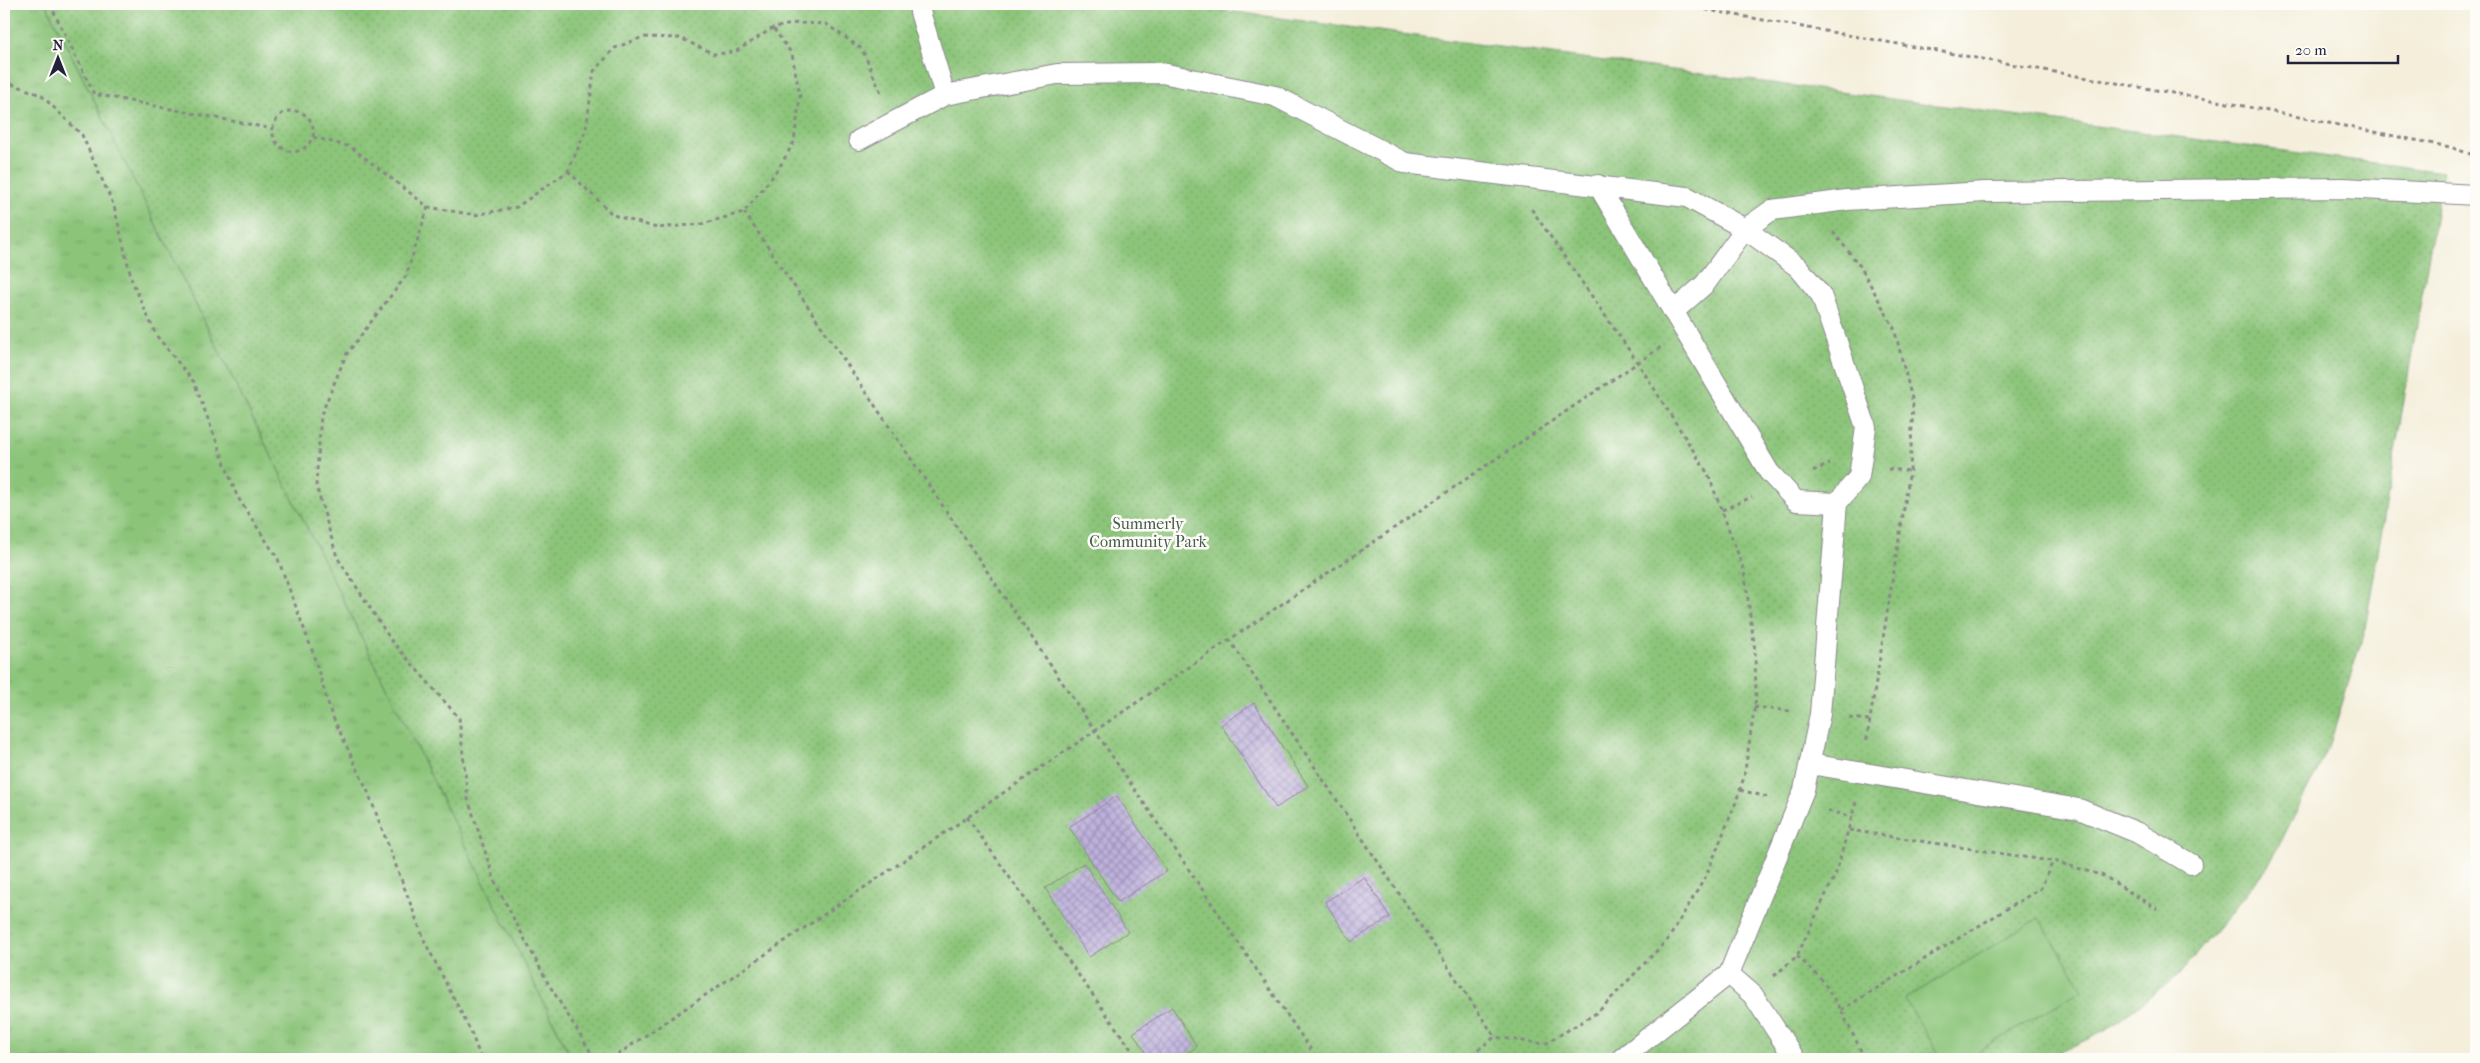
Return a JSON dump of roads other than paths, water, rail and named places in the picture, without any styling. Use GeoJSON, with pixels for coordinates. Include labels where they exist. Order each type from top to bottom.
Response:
{"type":"FeatureCollection","features":[{"type":"Feature","properties":{"kind":"lane"},"geometry":{"type":"LineString","coordinates":[[920,12],[945,95]]}},
{"type":"Feature","properties":{"kind":"lane"},"geometry":{"type":"LineString","coordinates":[[859,140],[895,123],[945,95],[1057,74],[1162,73],[1275,96],[1406,163],[1687,197],[1745,229],[1798,267],[1821,295],[1866,427],[1858,477],[1837,503],[1820,714],[1810,764],[1804,790],[1729,974],[1621,1059]]}},
{"type":"Feature","properties":{"kind":"lane"},"geometry":{"type":"LineString","coordinates":[[1598,185],[1769,472],[1796,501],[1837,503]]}},
{"type":"Feature","properties":{"kind":"lane"},"geometry":{"type":"LineString","coordinates":[[1673,312],[1705,284],[1745,229],[1772,210],[1847,200],[1985,192],[2343,188],[2476,195]]}},
{"type":"Feature","properties":{"kind":"lane"},"geometry":{"type":"LineString","coordinates":[[1810,764],[2079,809],[2138,834],[2190,864]]}},
{"type":"Feature","properties":{"kind":"lane"},"geometry":{"type":"LineString","coordinates":[[1729,974],[1753,995],[1795,1059]]}},
{"type":"Feature","properties":{"kind":"park label","name":"Summerly Community Park"},"geometry":{"type":"Point","coordinates":[1148,532]}}]}
